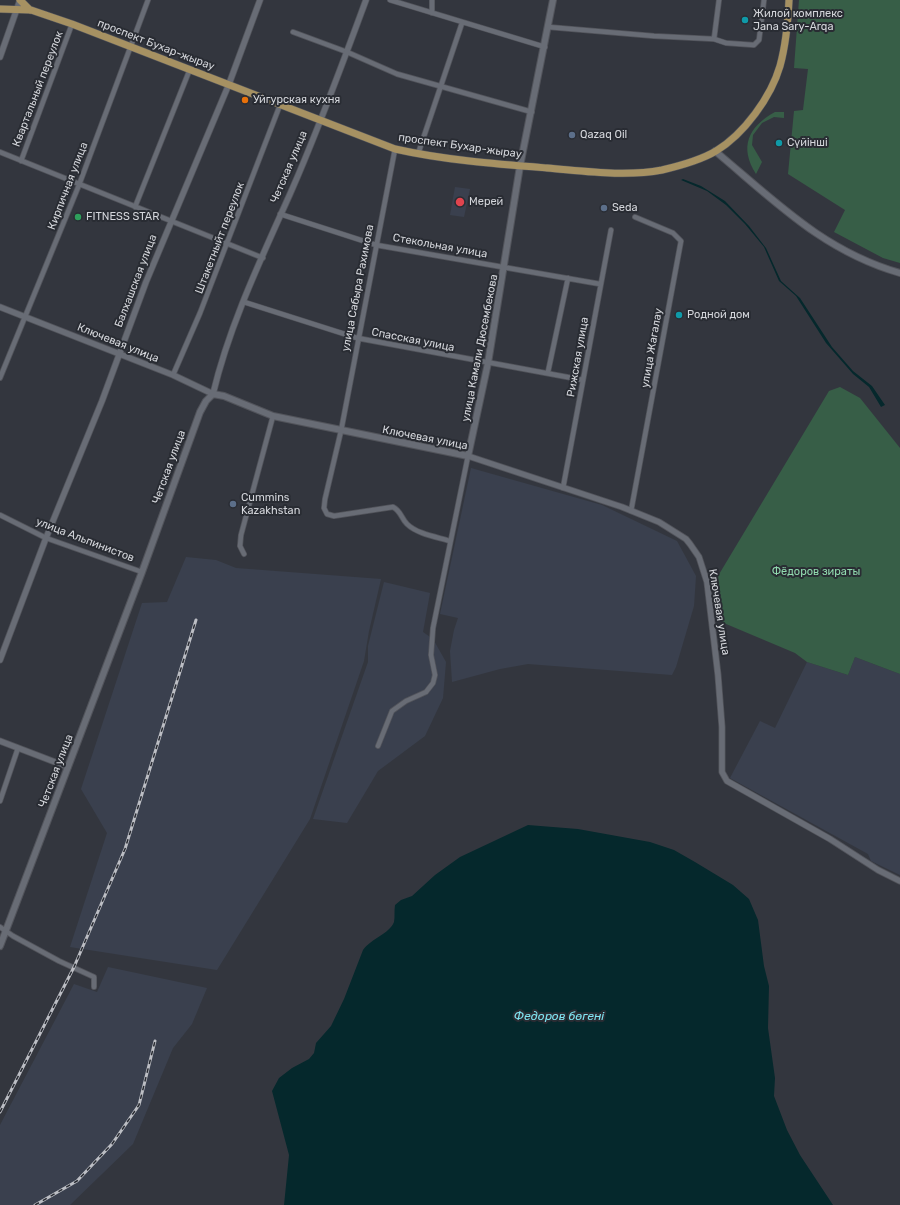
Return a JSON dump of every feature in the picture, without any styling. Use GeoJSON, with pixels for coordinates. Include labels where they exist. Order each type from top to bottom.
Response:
{"type":"FeatureCollection","features":[{"type":"Feature","properties":{"kind":"main road","name":"проспект Бухар-жырау"},"geometry":{"type":"LineString","coordinates":[[20,0],[31,10]]}},
{"type":"Feature","properties":{"kind":"main road","name":"улица Камали Дюсембекова"},"geometry":{"type":"LineString","coordinates":[[468,456],[488,363],[505,267],[520,166],[532,112],[553,0]]}},
{"type":"Feature","properties":{"kind":"main road","name":"проспект Бухар-жырау"},"geometry":{"type":"LineString","coordinates":[[0,9],[18,8],[31,10],[72,24],[394,149],[418,154],[520,166],[577,171],[640,172],[662,170],[715,151],[740,133],[764,99],[780,67],[786,37],[789,0]]}},
{"type":"Feature","properties":{"kind":"main road"},"geometry":{"type":"LineString","coordinates":[[715,151],[798,222],[858,258],[900,273]]}},
{"type":"Feature","properties":{"kind":"main road","name":"Ключевая улица"},"geometry":{"type":"LineString","coordinates":[[213,394],[224,396],[273,416],[468,456]]}},
{"type":"Feature","properties":{"kind":"main road","name":"Четская улица"},"geometry":{"type":"LineString","coordinates":[[0,946],[3,928],[68,767],[142,572],[200,412],[206,401],[213,394]]}},
{"type":"Feature","properties":{"kind":"street"},"geometry":{"type":"LineString","coordinates":[[0,57],[20,0]]}},
{"type":"Feature","properties":{"kind":"street","name":"Кирпичная улица"},"geometry":{"type":"LineString","coordinates":[[0,378],[79,185],[148,0]]}},
{"type":"Feature","properties":{"kind":"street","name":"Балхашская улица"},"geometry":{"type":"LineString","coordinates":[[0,660],[46,538],[83,449],[171,221],[229,84],[260,0]]}},
{"type":"Feature","properties":{"kind":"street","name":"Четская улица"},"geometry":{"type":"LineString","coordinates":[[213,394],[226,351],[244,302],[320,120],[366,0]]}},
{"type":"Feature","properties":{"kind":"street"},"geometry":{"type":"LineString","coordinates":[[390,0],[462,23],[545,46]]}},
{"type":"Feature","properties":{"kind":"street"},"geometry":{"type":"LineString","coordinates":[[432,0],[432,14]]}},
{"type":"Feature","properties":{"kind":"street"},"geometry":{"type":"LineString","coordinates":[[714,39],[719,0]]}},
{"type":"Feature","properties":{"kind":"street"},"geometry":{"type":"LineString","coordinates":[[548,27],[654,36],[714,39],[726,43],[754,45],[759,40],[764,0]]}},
{"type":"Feature","properties":{"kind":"street"},"geometry":{"type":"LineString","coordinates":[[418,154],[462,23]]}},
{"type":"Feature","properties":{"kind":"street","name":"Квартальный переулок"},"geometry":{"type":"LineString","coordinates":[[21,161],[72,24]]}},
{"type":"Feature","properties":{"kind":"street"},"geometry":{"type":"LineString","coordinates":[[293,32],[347,52],[397,74],[532,112]]}},
{"type":"Feature","properties":{"kind":"street"},"geometry":{"type":"LineString","coordinates":[[135,207],[190,69]]}},
{"type":"Feature","properties":{"kind":"street","name":"Штакетныйт переулок"},"geometry":{"type":"LineString","coordinates":[[174,375],[200,313],[280,105]]}},
{"type":"Feature","properties":{"kind":"street","name":"улица Сабыра Рахимова"},"geometry":{"type":"LineString","coordinates":[[394,149],[357,338],[341,431],[324,508],[327,514],[342,516],[384,507],[393,507],[398,510],[408,524],[417,530],[450,541]]}},
{"type":"Feature","properties":{"kind":"street"},"geometry":{"type":"LineString","coordinates":[[0,152],[263,258]]}},
{"type":"Feature","properties":{"kind":"street","name":"Стекольная улица"},"geometry":{"type":"LineString","coordinates":[[280,214],[376,245],[600,284]]}},
{"type":"Feature","properties":{"kind":"street","name":"улица Жагалау"},"geometry":{"type":"LineString","coordinates":[[631,511],[681,241],[673,233],[635,217]]}},
{"type":"Feature","properties":{"kind":"street","name":"Рижская улица"},"geometry":{"type":"LineString","coordinates":[[563,488],[611,230]]}},
{"type":"Feature","properties":{"kind":"street"},"geometry":{"type":"LineString","coordinates":[[548,372],[568,278]]}},
{"type":"Feature","properties":{"kind":"street","name":"Спасская улица"},"geometry":{"type":"LineString","coordinates":[[244,302],[357,338],[488,363],[548,372],[582,380]]}},
{"type":"Feature","properties":{"kind":"street","name":"Ключевая улица"},"geometry":{"type":"LineString","coordinates":[[0,307],[174,375],[213,394]]}},
{"type":"Feature","properties":{"kind":"street"},"geometry":{"type":"LineString","coordinates":[[244,554],[240,546],[241,535],[273,416]]}},
{"type":"Feature","properties":{"kind":"street","name":"Ключевая улица"},"geometry":{"type":"LineString","coordinates":[[468,456],[631,511],[659,522],[686,539],[699,557],[706,582],[718,675],[722,727],[722,772],[727,781],[830,839],[878,870],[900,881]]}},
{"type":"Feature","properties":{"kind":"street","name":"улица Камали Дюсембекова"},"geometry":{"type":"LineString","coordinates":[[378,746],[392,711],[406,701],[426,692],[433,683],[435,675],[430,655],[433,628],[468,456]]}},
{"type":"Feature","properties":{"kind":"street","name":"улица Альпинистов"},"geometry":{"type":"LineString","coordinates":[[0,515],[46,538],[142,572]]}},
{"type":"Feature","properties":{"kind":"street"},"geometry":{"type":"LineString","coordinates":[[0,741],[68,767]]}},
{"type":"Feature","properties":{"kind":"street"},"geometry":{"type":"LineString","coordinates":[[0,801],[18,748]]}},
{"type":"Feature","properties":{"kind":"street"},"geometry":{"type":"LineString","coordinates":[[3,928],[13,936],[59,961],[94,977],[94,987]]}},
{"type":"Feature","properties":{"kind":"shaded area","name":"Мерей"},"geometry":{"type":"Polygon","coordinates":[[[455,187],[470,189],[464,217],[450,215],[455,187]]]}},
{"type":"Feature","properties":{"kind":"shaded area"},"geometry":{"type":"Polygon","coordinates":[[[471,468],[602,505],[677,541],[696,576],[694,606],[676,667],[672,675],[528,664],[500,669],[452,682],[450,651],[458,618],[440,614],[471,468]]]}},
{"type":"Feature","properties":{"kind":"shaded area"},"geometry":{"type":"Polygon","coordinates":[[[186,557],[216,560],[236,568],[381,579],[364,661],[310,819],[217,970],[70,947],[107,833],[81,789],[142,603],[167,602],[186,557]]]}},
{"type":"Feature","properties":{"kind":"shaded area"},"geometry":{"type":"Polygon","coordinates":[[[384,582],[430,593],[423,632],[433,639],[446,662],[443,698],[425,736],[378,771],[347,823],[313,819],[368,662],[368,646],[384,582]]]}},
{"type":"Feature","properties":{"kind":"shaded area"},"geometry":{"type":"Polygon","coordinates":[[[855,657],[900,674],[900,875],[871,861],[868,854],[730,778],[760,721],[775,728],[807,662],[848,675],[855,657]]]}},
{"type":"Feature","properties":{"kind":"shaded area"},"geometry":{"type":"Polygon","coordinates":[[[108,967],[207,988],[192,1024],[173,1048],[133,1144],[70,1205],[0,1205],[0,1125],[74,984],[97,992],[108,967]]]}},
{"type":"Feature","properties":{"kind":"green space"},"geometry":{"type":"Polygon","coordinates":[[[799,0],[900,0],[900,263],[883,258],[834,232],[845,210],[788,174],[794,111],[803,110],[808,69],[794,68],[799,0]]]}},
{"type":"Feature","properties":{"kind":"green space"},"geometry":{"type":"Polygon","coordinates":[[[775,112],[784,112],[784,118],[774,117],[762,123],[753,135],[752,145],[762,162],[756,174],[748,155],[747,146],[749,138],[758,124],[775,112]]]}},
{"type":"Feature","properties":{"kind":"green space","name":"Фёдоров зираты"},"geometry":{"type":"Polygon","coordinates":[[[840,387],[860,398],[900,448],[900,674],[855,657],[848,675],[807,662],[795,653],[719,621],[712,586],[829,391],[840,387]]]}},
{"type":"Feature","properties":{"kind":"water"},"geometry":{"type":"Polygon","coordinates":[[[683,179],[701,186],[725,201],[749,226],[766,248],[781,281],[800,298],[832,347],[853,371],[872,386],[885,405],[881,407],[869,387],[853,374],[826,343],[796,296],[779,281],[764,247],[745,224],[726,205],[707,191],[681,180],[683,179]]]}},
{"type":"Feature","properties":{"kind":"water","name":"Федоров бөгені"},"geometry":{"type":"Polygon","coordinates":[[[528,825],[578,829],[650,842],[674,850],[733,885],[749,899],[758,920],[764,966],[769,986],[768,1028],[775,1078],[774,1096],[787,1130],[800,1155],[833,1205],[284,1205],[289,1155],[272,1091],[279,1078],[292,1068],[309,1059],[314,1053],[316,1043],[331,1026],[344,999],[363,950],[392,926],[394,922],[395,905],[401,900],[412,896],[435,875],[460,857],[528,825]]]}},
{"type":"Feature","properties":{"kind":"railway"},"geometry":{"type":"LineString","coordinates":[[0,1112],[74,967],[125,849],[196,620]]}},
{"type":"Feature","properties":{"kind":"railway"},"geometry":{"type":"LineString","coordinates":[[35,1205],[77,1181],[112,1144],[139,1105],[155,1041]]}},
{"type":"Feature","properties":{"kind":"place","name":"Жилой комплекс Jana Sary-Arqa"},"geometry":{"type":"Point","coordinates":[745,20]}},
{"type":"Feature","properties":{"kind":"place","name":"Уйгурская кухня"},"geometry":{"type":"Point","coordinates":[245,100]}},
{"type":"Feature","properties":{"kind":"place","name":"Qazaq Oil"},"geometry":{"type":"Point","coordinates":[572,135]}},
{"type":"Feature","properties":{"kind":"place","name":"Сүйінші"},"geometry":{"type":"Point","coordinates":[779,143]}},
{"type":"Feature","properties":{"kind":"place","name":"Мерей"},"geometry":{"type":"Point","coordinates":[460,202]}},
{"type":"Feature","properties":{"kind":"place","name":"Seda"},"geometry":{"type":"Point","coordinates":[604,208]}},
{"type":"Feature","properties":{"kind":"place","name":"FITNESS STAR"},"geometry":{"type":"Point","coordinates":[78,217]}},
{"type":"Feature","properties":{"kind":"place","name":"Родной дом"},"geometry":{"type":"Point","coordinates":[679,315]}},
{"type":"Feature","properties":{"kind":"place","name":"Cummins Kazakhstan"},"geometry":{"type":"Point","coordinates":[233,504]}}]}
